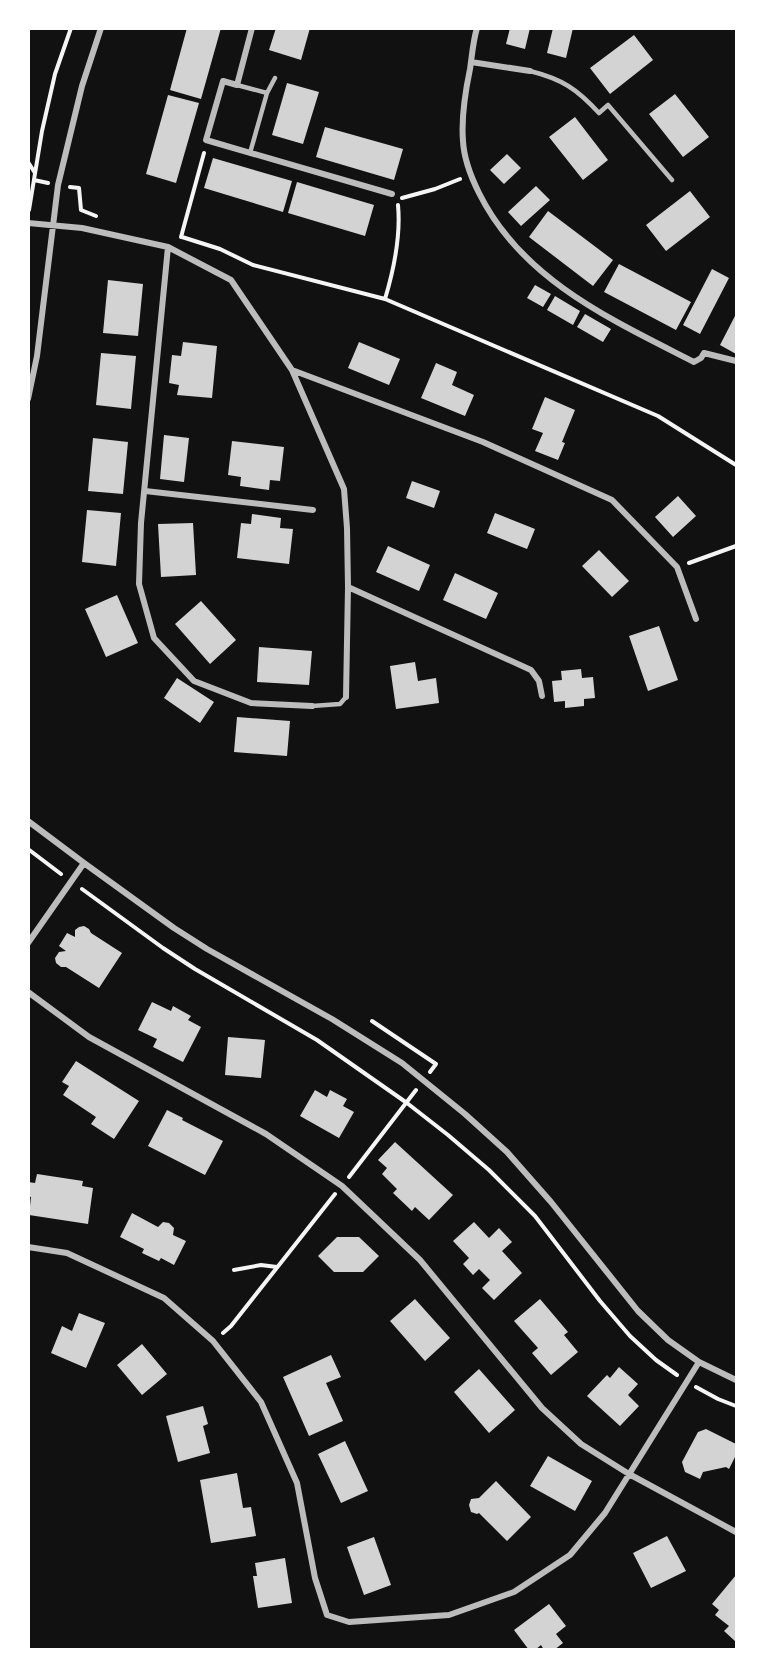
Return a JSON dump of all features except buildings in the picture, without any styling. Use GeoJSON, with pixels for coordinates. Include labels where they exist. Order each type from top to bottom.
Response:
{"type":"FeatureCollection","features":[{"type":"Feature","properties":{"kind":"street"},"geometry":{"type":"LineString","coordinates":[[28,399],[37,356],[58,185],[82,86],[101,28]]}},
{"type":"Feature","properties":{"kind":"street"},"geometry":{"type":"LineString","coordinates":[[252,28],[237,85],[223,81],[206,140],[392,194]]}},
{"type":"Feature","properties":{"kind":"street"},"geometry":{"type":"LineString","coordinates":[[477,28],[462,122],[463,144],[471,175],[496,224],[511,243],[548,279],[589,305],[694,362],[701,358],[704,352],[736,361]]}},
{"type":"Feature","properties":{"kind":"street"},"geometry":{"type":"LineString","coordinates":[[471,62],[530,70]]}},
{"type":"Feature","properties":{"kind":"street"},"geometry":{"type":"LineString","coordinates":[[28,223],[82,228],[168,247],[231,280],[292,370],[344,489],[348,587],[346,697]]}},
{"type":"Feature","properties":{"kind":"street"},"geometry":{"type":"LineString","coordinates":[[168,247],[141,523],[139,584],[154,638],[194,681],[251,703],[312,706]]}},
{"type":"Feature","properties":{"kind":"street"},"geometry":{"type":"LineString","coordinates":[[292,370],[483,442],[612,500],[677,567],[696,619]]}},
{"type":"Feature","properties":{"kind":"street"},"geometry":{"type":"LineString","coordinates":[[145,491],[313,510]]}},
{"type":"Feature","properties":{"kind":"street"},"geometry":{"type":"LineString","coordinates":[[348,587],[531,670],[539,681],[542,696]]}},
{"type":"Feature","properties":{"kind":"street"},"geometry":{"type":"LineString","coordinates":[[28,820],[174,928],[332,1019],[402,1063],[465,1114],[507,1152],[544,1193],[638,1311],[668,1340],[699,1362],[736,1380]]}},
{"type":"Feature","properties":{"kind":"street"},"geometry":{"type":"LineString","coordinates":[[28,943],[84,863]]}},
{"type":"Feature","properties":{"kind":"street"},"geometry":{"type":"LineString","coordinates":[[28,992],[89,1037],[266,1134],[342,1186],[420,1260],[543,1408],[581,1444],[629,1474],[736,1532]]}},
{"type":"Feature","properties":{"kind":"street"},"geometry":{"type":"LineString","coordinates":[[28,1246],[67,1253],[164,1298],[213,1341],[261,1402],[297,1483],[315,1578],[327,1615],[349,1622],[449,1615],[514,1592],[570,1556],[605,1513],[699,1362]]}},
{"type":"Feature","properties":{"kind":"lane"},"geometry":{"type":"LineString","coordinates":[[530,70],[565,83],[585,98],[599,113],[608,105],[672,180]]}},
{"type":"Feature","properties":{"kind":"lane"},"geometry":{"type":"LineString","coordinates":[[250,153],[267,93],[275,78]]}},
{"type":"Feature","properties":{"kind":"lane"},"geometry":{"type":"LineString","coordinates":[[237,85],[267,93]]}},
{"type":"Feature","properties":{"kind":"lane"},"geometry":{"type":"LineString","coordinates":[[312,706],[340,704],[346,697]]}},
{"type":"Feature","properties":{"kind":"path"},"geometry":{"type":"LineString","coordinates":[[28,211],[55,74],[71,28]]}},
{"type":"Feature","properties":{"kind":"path"},"geometry":{"type":"LineString","coordinates":[[181,237],[206,140]]}},
{"type":"Feature","properties":{"kind":"path"},"geometry":{"type":"LineString","coordinates":[[28,162],[35,173]]}},
{"type":"Feature","properties":{"kind":"path"},"geometry":{"type":"LineString","coordinates":[[385,299],[393,274],[400,223],[398,199],[435,189],[471,175]]}},
{"type":"Feature","properties":{"kind":"path"},"geometry":{"type":"LineString","coordinates":[[34,180],[79,188],[81,210],[97,217]]}},
{"type":"Feature","properties":{"kind":"path"},"geometry":{"type":"LineString","coordinates":[[170,235],[220,249],[253,266],[385,299],[658,416],[736,465]]}},
{"type":"Feature","properties":{"kind":"path"},"geometry":{"type":"LineString","coordinates":[[677,567],[736,546]]}},
{"type":"Feature","properties":{"kind":"path"},"geometry":{"type":"LineString","coordinates":[[28,849],[164,948],[195,969],[317,1040],[448,1135],[489,1170],[535,1216],[630,1336]]}},
{"type":"Feature","properties":{"kind":"path"},"geometry":{"type":"LineString","coordinates":[[213,1341],[231,1326],[406,1103]]}},
{"type":"Feature","properties":{"kind":"path"},"geometry":{"type":"LineString","coordinates":[[234,1270],[261,1264],[278,1267]]}}]}
